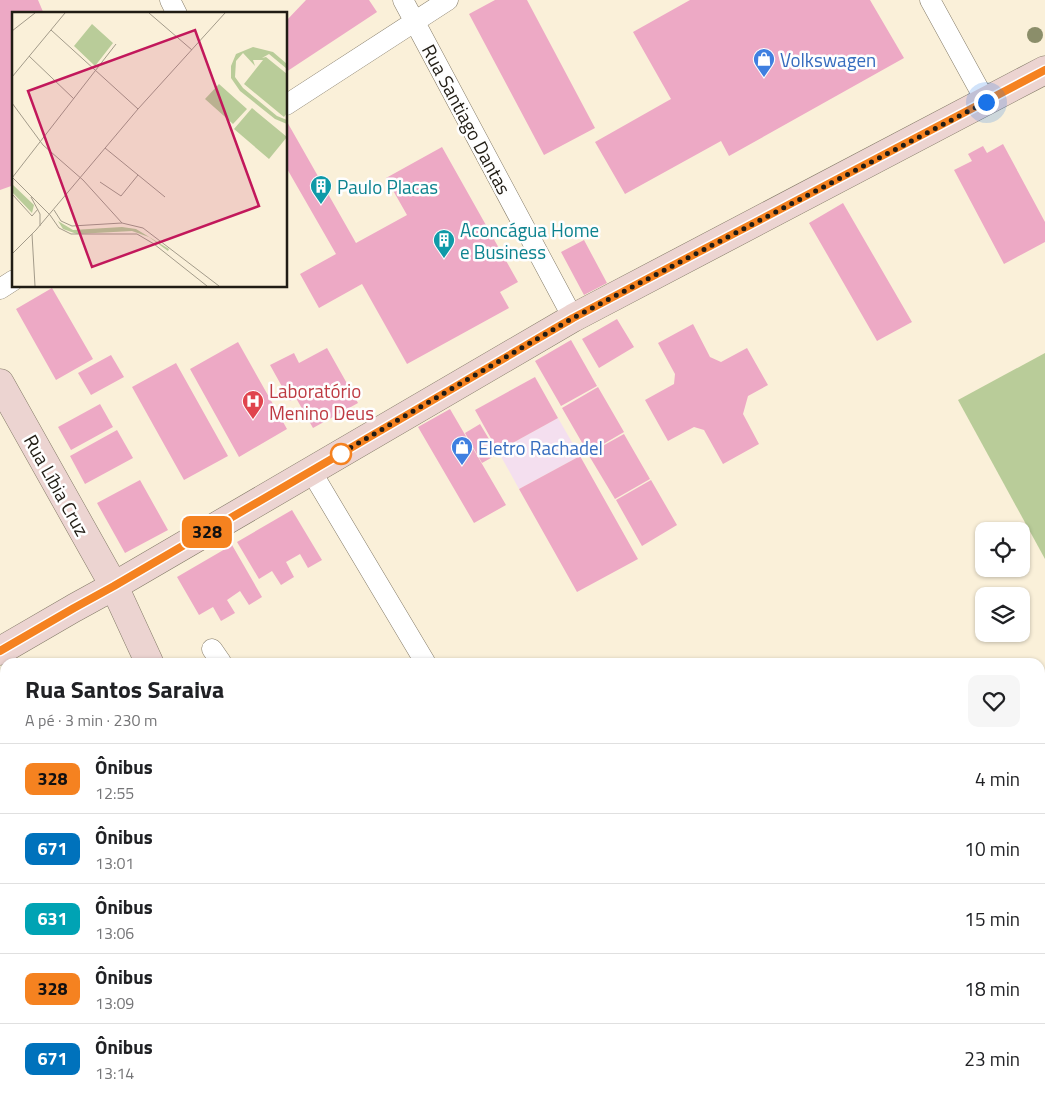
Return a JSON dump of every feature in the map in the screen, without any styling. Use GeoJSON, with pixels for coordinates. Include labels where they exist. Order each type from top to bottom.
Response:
{"type":"FeatureCollection","features":[{"type":"Feature","properties":{"kind":"main road"},"geometry":{"type":"LineString","coordinates":[[0,651],[573,318],[1045,70]]}},
{"type":"Feature","properties":{"kind":"main road","name":"Rua Líbia Cruz"},"geometry":{"type":"LineString","coordinates":[[0,383],[114,586],[147,658]]}},
{"type":"Feature","properties":{"kind":"street"},"geometry":{"type":"LineString","coordinates":[[170,0],[176,12]]}},
{"type":"Feature","properties":{"kind":"street","name":"Rua Santiago Dantas"},"geometry":{"type":"LineString","coordinates":[[403,0],[573,318]]}},
{"type":"Feature","properties":{"kind":"street"},"geometry":{"type":"LineString","coordinates":[[288,103],[448,0]]}},
{"type":"Feature","properties":{"kind":"street"},"geometry":{"type":"LineString","coordinates":[[930,0],[986,102]]}},
{"type":"Feature","properties":{"kind":"street"},"geometry":{"type":"LineString","coordinates":[[0,289],[12,281]]}},
{"type":"Feature","properties":{"kind":"street"},"geometry":{"type":"LineString","coordinates":[[311,471],[423,658]]}},
{"type":"Feature","properties":{"kind":"shaded area"},"geometry":{"type":"Polygon","coordinates":[[[558,418],[580,456],[519,489],[498,451],[558,418]]]}},
{"type":"Feature","properties":{"kind":"green space"},"geometry":{"type":"Polygon","coordinates":[[[1045,353],[1045,559],[1030,532],[1030,522],[1025,522],[958,400],[1045,353]]]}},
{"type":"Feature","properties":{"kind":"building"},"geometry":{"type":"Polygon","coordinates":[[[0,0],[38,0],[43,12],[12,12],[12,186],[0,190],[0,0]]]}},
{"type":"Feature","properties":{"kind":"building"},"geometry":{"type":"Polygon","coordinates":[[[306,0],[369,0],[377,12],[288,71],[288,19],[306,0]]]}},
{"type":"Feature","properties":{"kind":"building"},"geometry":{"type":"Polygon","coordinates":[[[495,0],[527,0],[595,128],[544,155],[469,14],[495,0]]]}},
{"type":"Feature","properties":{"kind":"building","name":"Volkswagen"},"geometry":{"type":"Polygon","coordinates":[[[690,0],[870,0],[904,58],[729,156],[721,141],[625,194],[595,142],[671,99],[633,32],[690,0]]]}},
{"type":"Feature","properties":{"kind":"building","name":"Aconcágua Home e Business"},"geometry":{"type":"Polygon","coordinates":[[[288,124],[356,243],[407,215],[386,178],[442,147],[518,282],[500,292],[509,308],[407,364],[362,284],[319,308],[300,274],[336,254],[288,170],[288,124]]]}},
{"type":"Feature","properties":{"kind":"building"},"geometry":{"type":"Polygon","coordinates":[[[1003,144],[1045,222],[1045,242],[1004,264],[954,170],[972,161],[968,154],[983,146],[987,153],[1003,144]]]}},
{"type":"Feature","properties":{"kind":"building"},"geometry":{"type":"Polygon","coordinates":[[[843,203],[912,322],[877,341],[809,223],[843,203]]]}},
{"type":"Feature","properties":{"kind":"building"},"geometry":{"type":"Polygon","coordinates":[[[584,240],[607,283],[584,295],[561,252],[584,240]]]}},
{"type":"Feature","properties":{"kind":"building"},"geometry":{"type":"Polygon","coordinates":[[[52,288],[93,359],[56,380],[16,309],[52,288]]]}},
{"type":"Feature","properties":{"kind":"building"},"geometry":{"type":"Polygon","coordinates":[[[617,319],[634,347],[599,368],[582,339],[617,319]]]}},
{"type":"Feature","properties":{"kind":"building"},"geometry":{"type":"Polygon","coordinates":[[[693,324],[710,357],[721,362],[747,348],[768,385],[748,396],[743,414],[759,444],[723,464],[704,430],[694,427],[668,441],[645,400],[674,384],[675,374],[658,343],[693,324]]]}},
{"type":"Feature","properties":{"kind":"building"},"geometry":{"type":"Polygon","coordinates":[[[571,340],[597,386],[561,406],[535,361],[571,340]]]}},
{"type":"Feature","properties":{"kind":"building"},"geometry":{"type":"Polygon","coordinates":[[[238,342],[287,429],[239,457],[190,369],[238,342]]]}},
{"type":"Feature","properties":{"kind":"building"},"geometry":{"type":"Polygon","coordinates":[[[327,348],[358,403],[313,428],[296,398],[290,401],[270,365],[294,353],[299,363],[327,348]]]}},
{"type":"Feature","properties":{"kind":"building"},"geometry":{"type":"Polygon","coordinates":[[[111,355],[124,377],[91,395],[78,373],[111,355]]]}},
{"type":"Feature","properties":{"kind":"building"},"geometry":{"type":"Polygon","coordinates":[[[176,363],[228,456],[184,480],[132,387],[176,363]]]}},
{"type":"Feature","properties":{"kind":"building"},"geometry":{"type":"Polygon","coordinates":[[[535,377],[558,418],[498,451],[475,410],[535,377]]]}},
{"type":"Feature","properties":{"kind":"building"},"geometry":{"type":"Polygon","coordinates":[[[598,387],[624,432],[588,453],[562,408],[598,387]]]}},
{"type":"Feature","properties":{"kind":"building"},"geometry":{"type":"Polygon","coordinates":[[[100,404],[113,427],[71,450],[58,427],[100,404]]]}},
{"type":"Feature","properties":{"kind":"building","name":"Eletro Rachadel"},"geometry":{"type":"Polygon","coordinates":[[[450,409],[506,505],[474,523],[418,427],[450,409]]]}},
{"type":"Feature","properties":{"kind":"building"},"geometry":{"type":"Polygon","coordinates":[[[480,424],[498,454],[482,463],[465,433],[480,424]]]}},
{"type":"Feature","properties":{"kind":"building"},"geometry":{"type":"Polygon","coordinates":[[[117,430],[133,458],[85,484],[70,456],[117,430]]]}},
{"type":"Feature","properties":{"kind":"building"},"geometry":{"type":"Polygon","coordinates":[[[624,434],[650,479],[615,499],[588,454],[624,434]]]}},
{"type":"Feature","properties":{"kind":"building"},"geometry":{"type":"Polygon","coordinates":[[[580,456],[638,559],[577,592],[519,489],[580,456]]]}},
{"type":"Feature","properties":{"kind":"building"},"geometry":{"type":"Polygon","coordinates":[[[140,480],[168,530],[125,553],[97,503],[140,480]]]}},
{"type":"Feature","properties":{"kind":"building"},"geometry":{"type":"Polygon","coordinates":[[[651,480],[677,525],[642,546],[616,500],[651,480]]]}},
{"type":"Feature","properties":{"kind":"building"},"geometry":{"type":"Polygon","coordinates":[[[292,510],[322,560],[308,568],[300,554],[286,562],[294,577],[281,585],[272,571],[259,579],[237,542],[292,510]]]}},
{"type":"Feature","properties":{"kind":"building"},"geometry":{"type":"Polygon","coordinates":[[[232,545],[262,597],[249,605],[240,591],[227,600],[235,613],[221,621],[213,607],[199,615],[177,577],[232,545]]]}},
{"type":"Feature","properties":{"kind":"bus line","name":"328"},"geometry":{"type":"LineString","coordinates":[[0,651],[573,318],[1045,70]]}},
{"type":"Feature","properties":{"kind":"place","name":"Volkswagen"},"geometry":{"type":"Point","coordinates":[764,78]}},
{"type":"Feature","properties":{"kind":"place","name":"Paulo Placas"},"geometry":{"type":"Point","coordinates":[321,205]}},
{"type":"Feature","properties":{"kind":"place","name":"Aconcágua Home e Business"},"geometry":{"type":"Point","coordinates":[444,259]}},
{"type":"Feature","properties":{"kind":"place","name":"Laboratório Menino Deus"},"geometry":{"type":"Point","coordinates":[253,420]}},
{"type":"Feature","properties":{"kind":"place","name":"Eletro Rachadel"},"geometry":{"type":"Point","coordinates":[462,466]}},
{"type":"Feature","properties":{"kind":"route"},"geometry":{"type":"LineString","coordinates":[[341,454],[338,455],[573,318],[986,102]]}}]}
